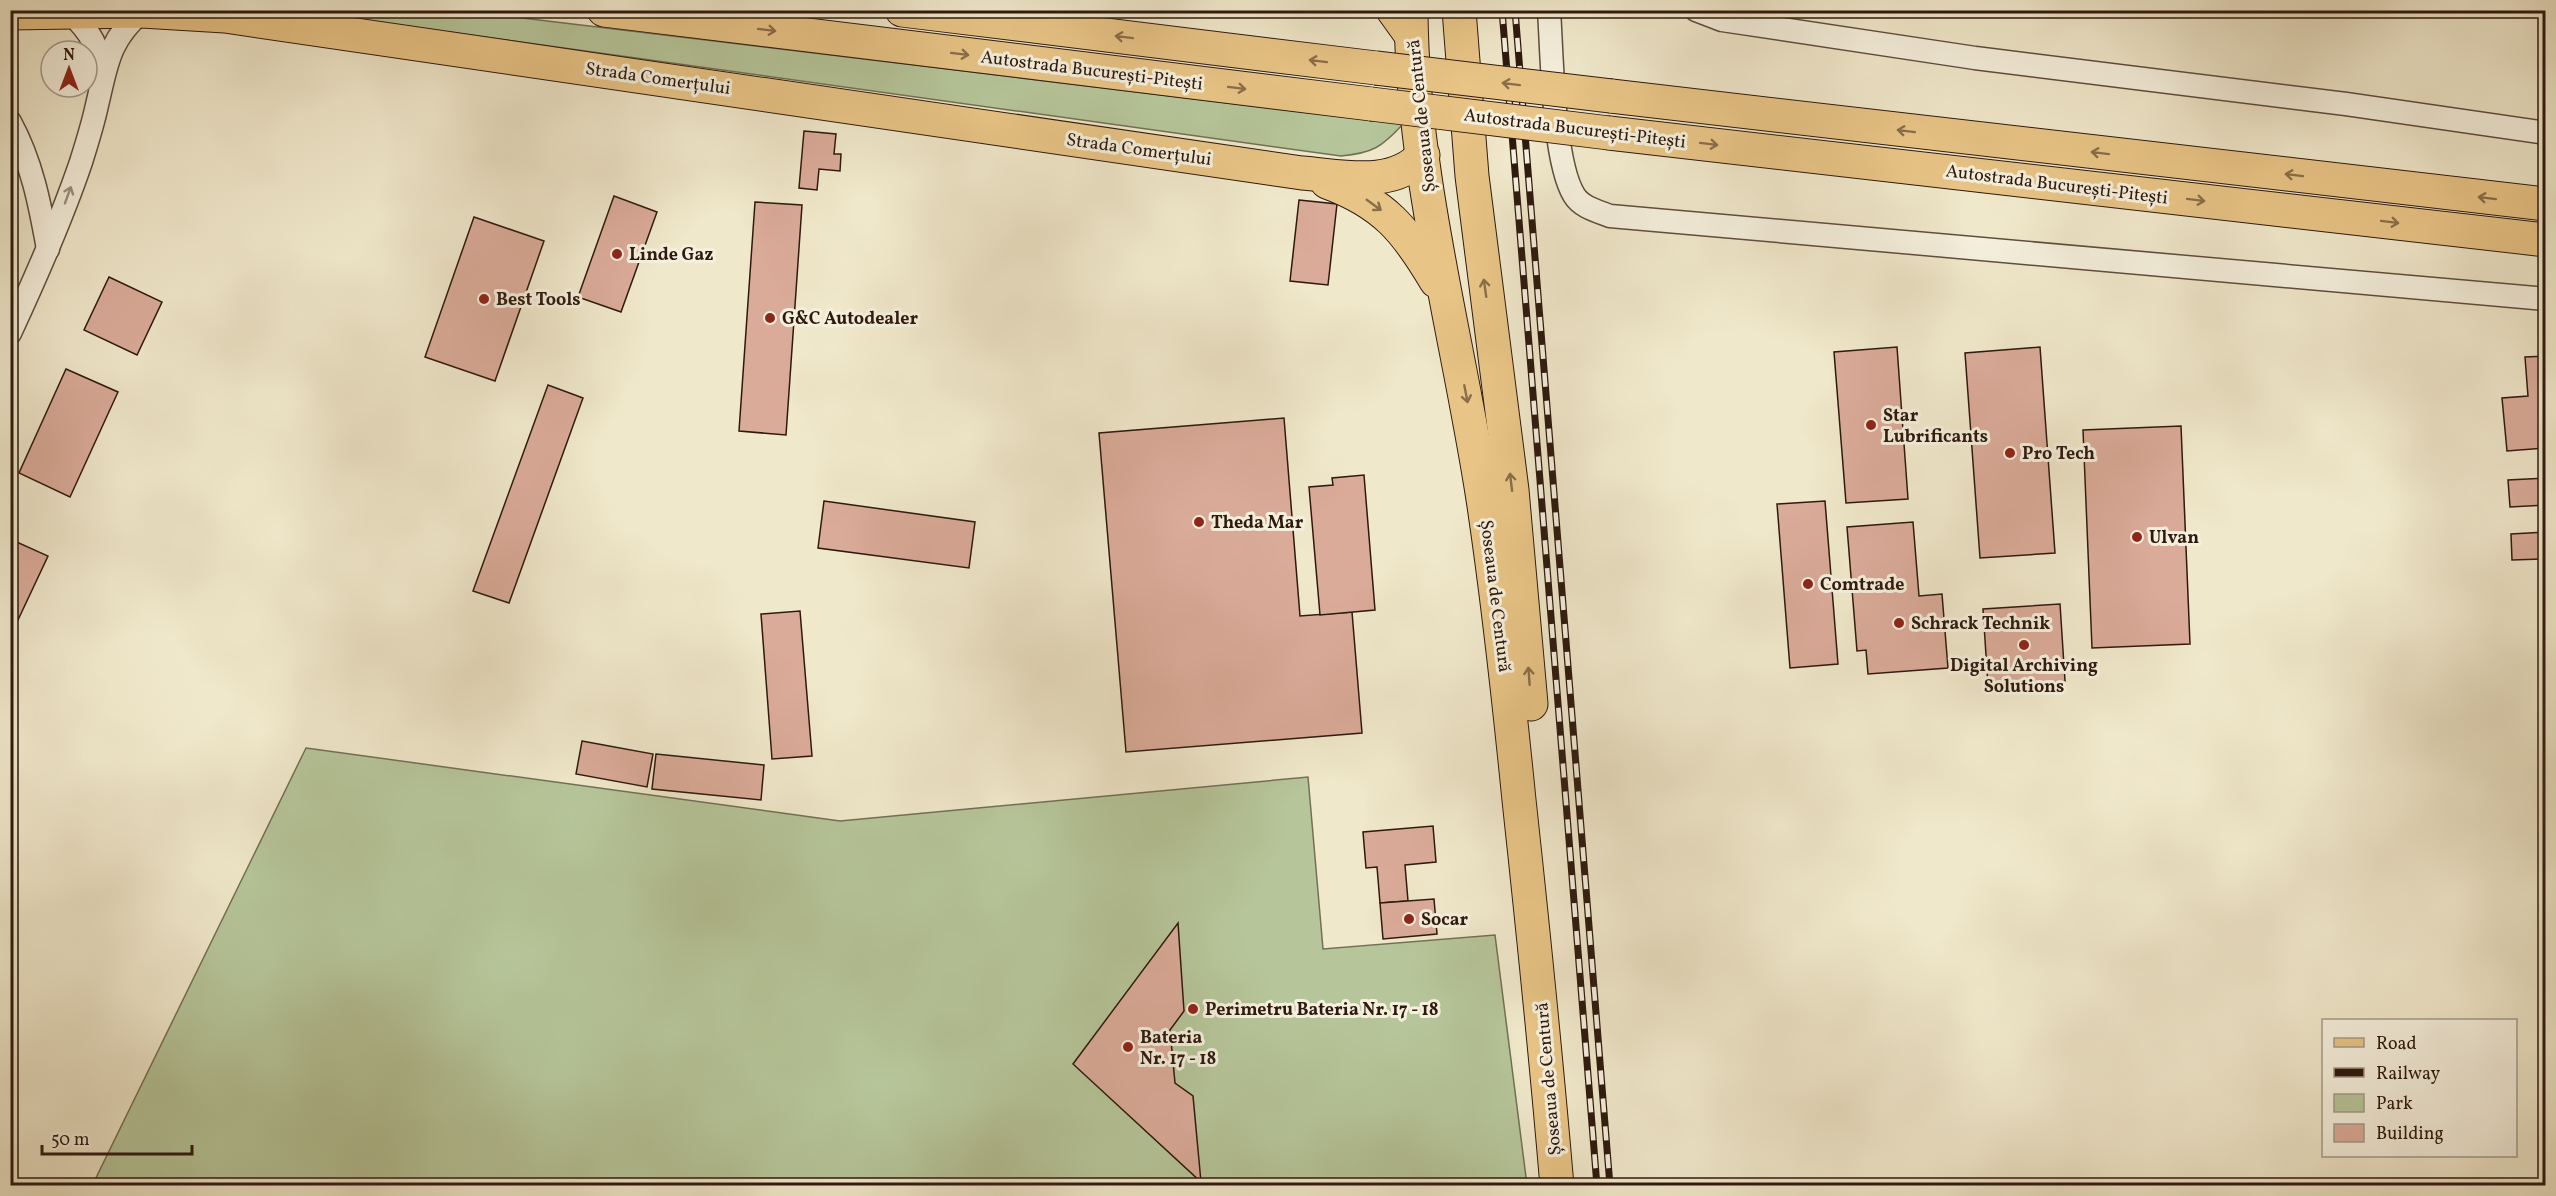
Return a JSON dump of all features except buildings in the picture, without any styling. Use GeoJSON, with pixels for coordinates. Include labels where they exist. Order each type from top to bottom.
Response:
{"type":"FeatureCollection","features":[{"type":"Feature","properties":{"kind":"main road","name":"Autostrada București-Pitești"},"geometry":{"type":"LineString","coordinates":[[604,10],[1609,133],[2546,240]]}},
{"type":"Feature","properties":{"kind":"main road","name":"Autostrada București-Pitești"},"geometry":{"type":"LineString","coordinates":[[902,10],[1611,96],[2546,204]]}},
{"type":"Feature","properties":{"kind":"main road"},"geometry":{"type":"LineString","coordinates":[[990,10],[1044,27]]}},
{"type":"Feature","properties":{"kind":"main road","name":"Șoseaua de Centură"},"geometry":{"type":"LineString","coordinates":[[1459,10],[1473,187],[1518,550],[1576,1185]]}},
{"type":"Feature","properties":{"kind":"main road","name":"Strada Comerțului"},"geometry":{"type":"LineString","coordinates":[[10,13],[142,11],[225,16],[1302,173]]}},
{"type":"Feature","properties":{"kind":"main road","name":"Șoseaua de Centură"},"geometry":{"type":"LineString","coordinates":[[1405,19],[1445,296],[1469,408],[1497,592],[1557,1185]]}},
{"type":"Feature","properties":{"kind":"main road"},"geometry":{"type":"LineString","coordinates":[[1302,173],[1363,178],[1385,177],[1402,173],[1423,155]]}},
{"type":"Feature","properties":{"kind":"main road"},"geometry":{"type":"LineString","coordinates":[[1302,173],[1345,188],[1372,202],[1400,226],[1420,253],[1445,296]]}},
{"type":"Feature","properties":{"kind":"street"},"geometry":{"type":"LineString","coordinates":[[1549,10],[1559,140],[1569,182],[1580,201],[1610,216],[2546,299]]}},
{"type":"Feature","properties":{"kind":"street"},"geometry":{"type":"LineString","coordinates":[[1696,10],[1722,20],[1963,56],[2346,104],[2546,133]]}},
{"type":"Feature","properties":{"kind":"street"},"geometry":{"type":"LineString","coordinates":[[10,333],[48,250],[81,162],[98,102],[102,77],[120,34],[142,11]]}},
{"type":"Feature","properties":{"kind":"street"},"geometry":{"type":"LineString","coordinates":[[70,12],[94,40],[100,56],[102,77]]}},
{"type":"Feature","properties":{"kind":"street"},"geometry":{"type":"LineString","coordinates":[[10,122],[27,157],[37,191],[48,250]]}},
{"type":"Feature","properties":{"kind":"green space"},"geometry":{"type":"Polygon","coordinates":[[[297,11],[465,11],[1403,124],[1376,148],[1341,156],[297,11]]]}},
{"type":"Feature","properties":{"kind":"green space"},"geometry":{"type":"Polygon","coordinates":[[[306,748],[840,821],[1308,777],[1323,949],[1495,935],[1527,1185],[92,1186],[306,748]]]}},
{"type":"Feature","properties":{"kind":"railway"},"geometry":{"type":"LineString","coordinates":[[1502,10],[1597,1186]]}},
{"type":"Feature","properties":{"kind":"railway"},"geometry":{"type":"LineString","coordinates":[[1515,10],[1610,1186]]}},
{"type":"Feature","properties":{"kind":"place","name":"Linde Gaz"},"geometry":{"type":"Point","coordinates":[617,254]}},
{"type":"Feature","properties":{"kind":"place","name":"Best Tools"},"geometry":{"type":"Point","coordinates":[484,299]}},
{"type":"Feature","properties":{"kind":"place","name":"G&C Autodealer"},"geometry":{"type":"Point","coordinates":[770,318]}},
{"type":"Feature","properties":{"kind":"place","name":"Star Lubrificants"},"geometry":{"type":"Point","coordinates":[1871,425]}},
{"type":"Feature","properties":{"kind":"place","name":"Pro Tech"},"geometry":{"type":"Point","coordinates":[2010,453]}},
{"type":"Feature","properties":{"kind":"place","name":"Theda Mar"},"geometry":{"type":"Point","coordinates":[1199,522]}},
{"type":"Feature","properties":{"kind":"place","name":"Ulvan"},"geometry":{"type":"Point","coordinates":[2137,537]}},
{"type":"Feature","properties":{"kind":"place","name":"Comtrade"},"geometry":{"type":"Point","coordinates":[1808,584]}},
{"type":"Feature","properties":{"kind":"place","name":"Schrack Technik"},"geometry":{"type":"Point","coordinates":[1899,623]}},
{"type":"Feature","properties":{"kind":"place","name":"Digital Archiving Solutions"},"geometry":{"type":"Point","coordinates":[2024,645]}},
{"type":"Feature","properties":{"kind":"place","name":"Socar"},"geometry":{"type":"Point","coordinates":[1409,919]}},
{"type":"Feature","properties":{"kind":"place","name":"Perimetru Bateria Nr. 17 - 18"},"geometry":{"type":"Point","coordinates":[1193,1009]}},
{"type":"Feature","properties":{"kind":"place","name":"Bateria Nr. 17 - 18"},"geometry":{"type":"Point","coordinates":[1128,1047]}}]}
